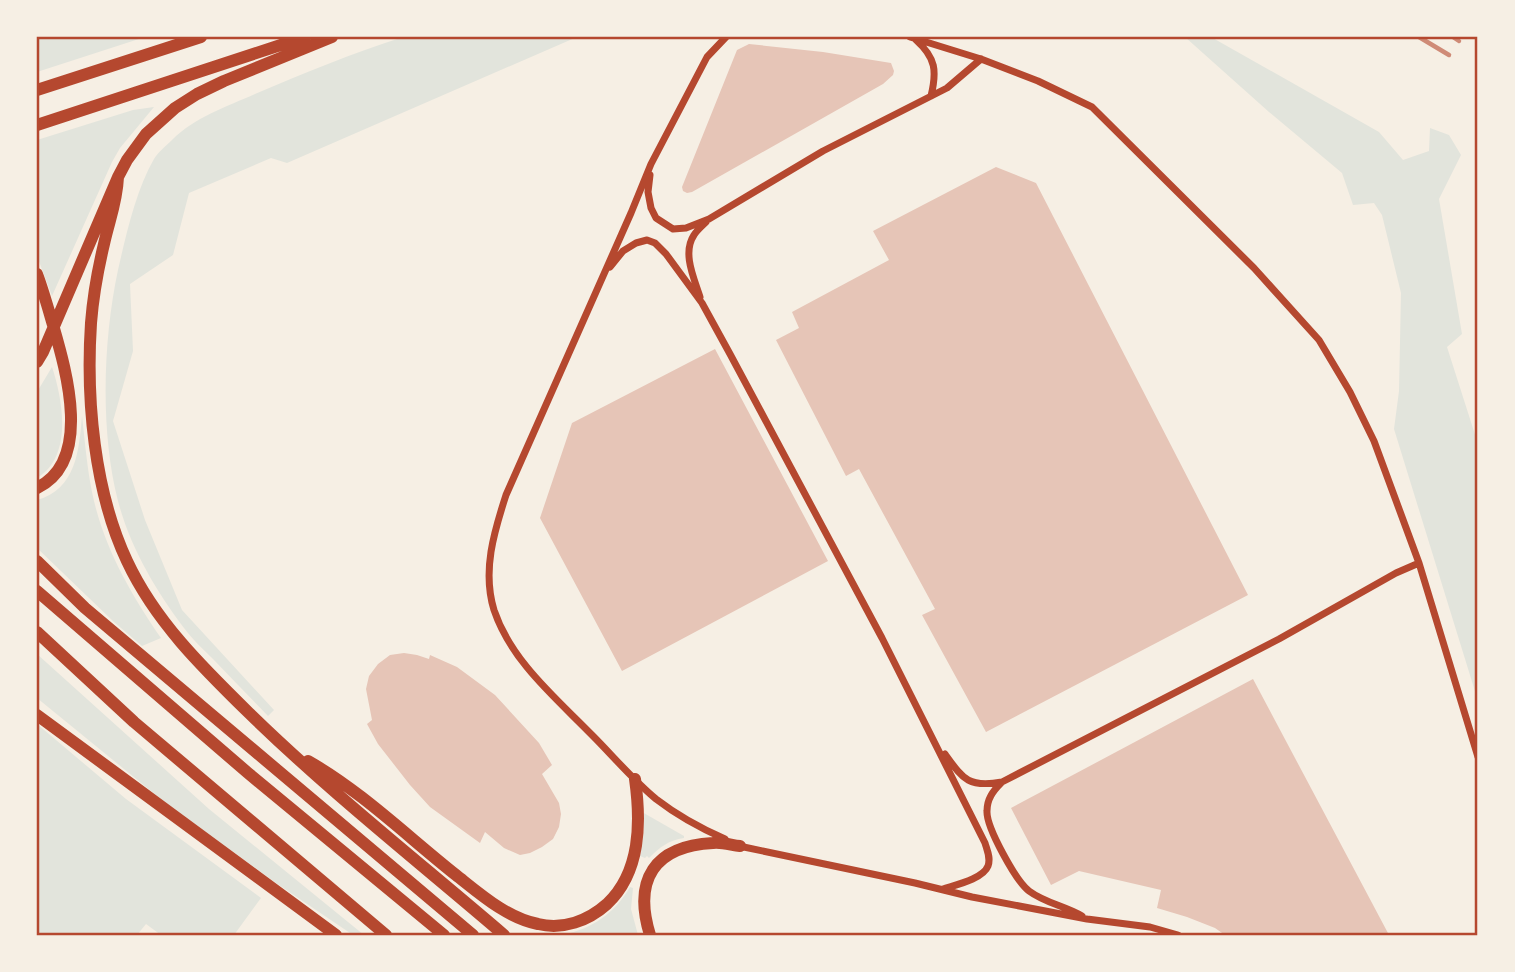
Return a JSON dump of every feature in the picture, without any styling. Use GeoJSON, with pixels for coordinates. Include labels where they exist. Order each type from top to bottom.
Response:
{"type":"FeatureCollection","features":[{"type":"Feature","properties":{"kind":"highway"},"geometry":{"type":"LineString","coordinates":[[37,90],[201,37]]}},
{"type":"Feature","properties":{"kind":"highway"},"geometry":{"type":"LineString","coordinates":[[37,125],[305,37]]}},
{"type":"Feature","properties":{"kind":"highway"},"geometry":{"type":"LineString","coordinates":[[37,362],[118,177],[146,134],[175,108],[197,94],[332,37]]}},
{"type":"Feature","properties":{"kind":"highway"},"geometry":{"type":"LineString","coordinates":[[118,177],[117,198],[103,246],[91,322],[91,372],[94,431],[103,492],[126,560],[136,580],[180,643],[286,749],[504,935]]}},
{"type":"Feature","properties":{"kind":"highway"},"geometry":{"type":"LineString","coordinates":[[37,274],[67,374],[71,417],[67,450],[54,476],[37,488]]}},
{"type":"Feature","properties":{"kind":"highway"},"geometry":{"type":"LineString","coordinates":[[37,561],[85,608],[473,935]]}},
{"type":"Feature","properties":{"kind":"highway"},"geometry":{"type":"LineString","coordinates":[[37,591],[444,935]]}},
{"type":"Feature","properties":{"kind":"highway"},"geometry":{"type":"LineString","coordinates":[[37,632],[134,722],[386,935]]}},
{"type":"Feature","properties":{"kind":"highway"},"geometry":{"type":"LineString","coordinates":[[37,715],[336,935]]}},
{"type":"Feature","properties":{"kind":"highway"},"geometry":{"type":"LineString","coordinates":[[286,749],[328,772],[359,795],[418,846],[487,899],[526,921],[558,927],[594,914],[613,898],[622,886],[635,856],[637,840],[638,797],[635,779]]}},
{"type":"Feature","properties":{"kind":"highway"},"geometry":{"type":"LineString","coordinates":[[650,935],[643,908],[645,891],[650,873],[662,859],[695,845],[715,843],[740,846]]}},
{"type":"Feature","properties":{"kind":"street"},"geometry":{"type":"LineString","coordinates":[[726,37],[707,57],[651,164],[506,495],[490,555],[490,583],[494,608],[506,637],[524,663],[635,779],[655,797],[699,828],[740,846],[972,897],[1178,935]]}},
{"type":"Feature","properties":{"kind":"street"},"geometry":{"type":"LineString","coordinates":[[912,37],[1038,81],[1091,107],[1254,268],[1319,340],[1350,392],[1374,440],[1419,563],[1478,757]]}},
{"type":"Feature","properties":{"kind":"street"},"geometry":{"type":"LineString","coordinates":[[912,37],[922,46],[935,66],[931,96]]}},
{"type":"Feature","properties":{"kind":"street"},"geometry":{"type":"LineString","coordinates":[[651,164],[648,192],[656,218],[673,229],[686,228],[709,219],[823,151],[947,88],[981,59]]}},
{"type":"Feature","properties":{"kind":"street"},"geometry":{"type":"LineString","coordinates":[[702,303],[689,262],[689,248],[693,236],[709,219]]}},
{"type":"Feature","properties":{"kind":"street"},"geometry":{"type":"LineString","coordinates":[[600,281],[623,251],[647,240],[655,243],[666,254],[702,303],[882,638],[985,843],[989,856],[988,866],[983,873],[962,884],[942,889]]}},
{"type":"Feature","properties":{"kind":"street"},"geometry":{"type":"LineString","coordinates":[[1087,919],[1038,897],[1020,883],[1009,866],[986,814],[993,790],[1002,782],[1279,639],[1396,573],[1419,563]]}},
{"type":"Feature","properties":{"kind":"street"},"geometry":{"type":"LineString","coordinates":[[928,730],[966,779],[985,785],[1002,782]]}},
{"type":"Feature","properties":{"kind":"shaded area"},"geometry":{"type":"Polygon","coordinates":[[[37,37],[145,37],[37,72],[37,37]]]}},
{"type":"Feature","properties":{"kind":"shaded area"},"geometry":{"type":"Polygon","coordinates":[[[403,37],[577,37],[287,163],[271,158],[189,193],[173,255],[130,284],[133,351],[113,421],[145,520],[182,610],[274,710],[268,716],[184,628],[145,568],[123,518],[112,474],[106,416],[109,326],[118,270],[142,184],[154,159],[181,132],[211,113],[255,94],[403,37]]]}},
{"type":"Feature","properties":{"kind":"shaded area"},"geometry":{"type":"Polygon","coordinates":[[[1185,37],[1211,37],[1379,132],[1403,160],[1429,151],[1430,128],[1449,135],[1461,155],[1439,199],[1462,334],[1447,347],[1478,444],[1478,701],[1394,429],[1399,391],[1401,293],[1382,215],[1374,203],[1353,205],[1342,173],[1185,37]]]}},
{"type":"Feature","properties":{"kind":"shaded area"},"geometry":{"type":"Polygon","coordinates":[[[154,107],[120,148],[112,162],[52,296],[37,256],[37,140],[133,110],[154,107]]]}},
{"type":"Feature","properties":{"kind":"shaded area"},"geometry":{"type":"Polygon","coordinates":[[[52,367],[62,411],[60,442],[48,469],[37,478],[37,392],[52,367]]]}},
{"type":"Feature","properties":{"kind":"shaded area"},"geometry":{"type":"Polygon","coordinates":[[[82,416],[90,483],[103,531],[128,586],[161,638],[142,646],[37,548],[37,500],[50,495],[68,478],[77,455],[82,416]]]}},
{"type":"Feature","properties":{"kind":"shaded area"},"geometry":{"type":"Polygon","coordinates":[[[37,654],[209,809],[364,935],[353,935],[276,883],[162,800],[37,698],[37,654]]]}},
{"type":"Feature","properties":{"kind":"shaded area"},"geometry":{"type":"Polygon","coordinates":[[[37,724],[126,799],[261,898],[234,935],[161,935],[146,924],[137,935],[37,935],[37,724]]]}},
{"type":"Feature","properties":{"kind":"shaded area"},"geometry":{"type":"Polygon","coordinates":[[[642,812],[684,838],[665,845],[649,858],[640,856],[644,831],[642,812]]]}},
{"type":"Feature","properties":{"kind":"shaded area"},"geometry":{"type":"Polygon","coordinates":[[[630,887],[633,888],[631,909],[638,935],[562,935],[583,929],[602,918],[617,905],[630,887]]]}},
{"type":"Feature","properties":{"kind":"building"},"geometry":{"type":"Polygon","coordinates":[[[749,44],[891,63],[894,71],[883,84],[687,193],[682,187],[737,50],[749,44]]]}},
{"type":"Feature","properties":{"kind":"building"},"geometry":{"type":"Polygon","coordinates":[[[996,167],[1036,183],[1248,595],[986,732],[922,615],[935,609],[859,469],[846,476],[776,340],[799,328],[792,312],[889,260],[873,231],[996,167]]]}},
{"type":"Feature","properties":{"kind":"building"},"geometry":{"type":"Polygon","coordinates":[[[715,349],[828,561],[622,671],[540,518],[572,423],[715,349]]]}},
{"type":"Feature","properties":{"kind":"building"},"geometry":{"type":"Polygon","coordinates":[[[404,653],[429,659],[430,655],[457,667],[495,695],[539,743],[552,765],[542,774],[559,803],[561,814],[553,839],[530,853],[520,855],[504,848],[485,832],[480,843],[430,807],[410,785],[378,744],[367,724],[372,720],[366,689],[369,676],[378,664],[390,655],[404,653]]]}},
{"type":"Feature","properties":{"kind":"building"},"geometry":{"type":"Polygon","coordinates":[[[1253,679],[1389,935],[1225,935],[1215,928],[1157,908],[1161,890],[1079,871],[1051,885],[1011,808],[1253,679]]]}},
{"type":"Feature","properties":{"kind":"railway"},"geometry":{"type":"LineString","coordinates":[[1419,37],[1449,55]]}},
{"type":"Feature","properties":{"kind":"railway"},"geometry":{"type":"LineString","coordinates":[[1453,37],[1459,41]]}}]}
